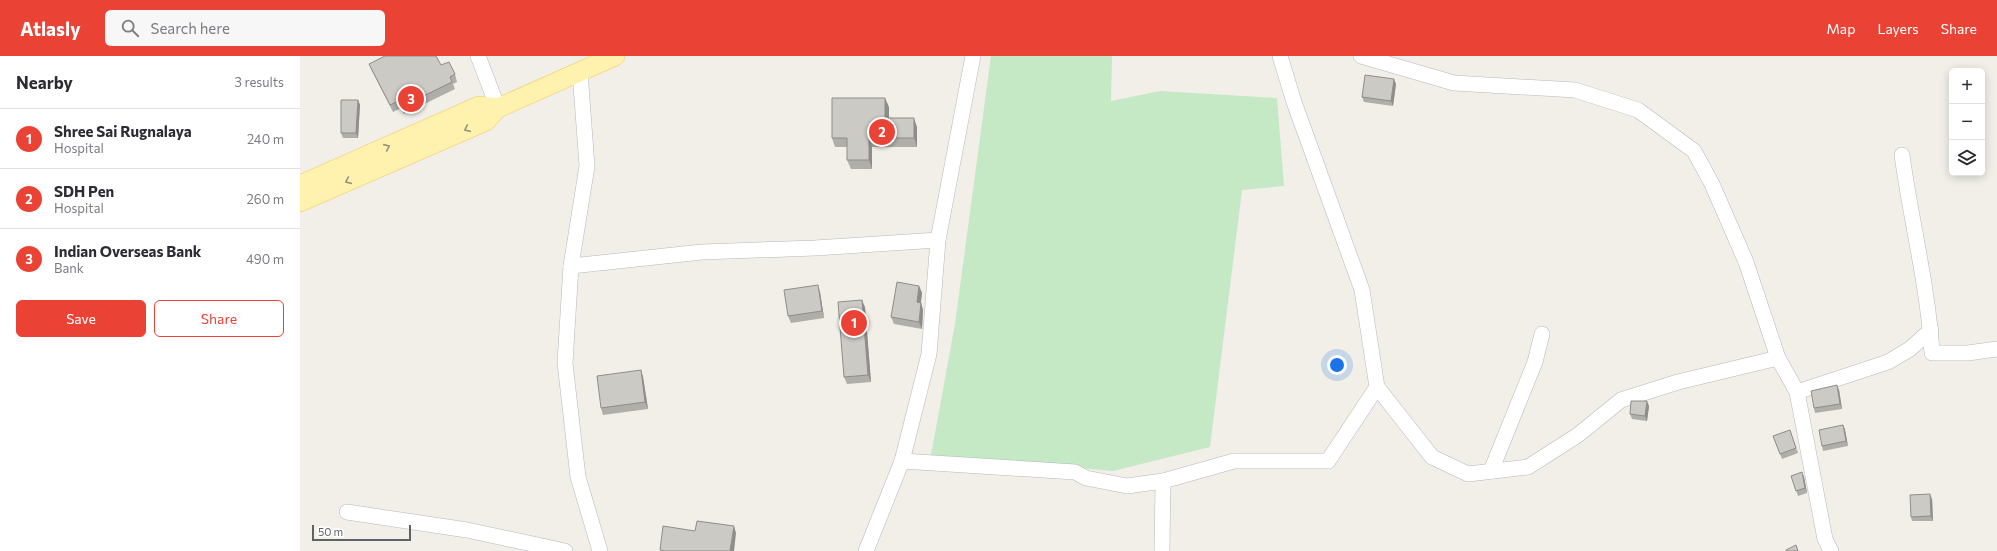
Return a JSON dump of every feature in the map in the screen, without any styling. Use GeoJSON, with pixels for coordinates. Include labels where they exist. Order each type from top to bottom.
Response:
{"type":"FeatureCollection","features":[{"type":"Feature","properties":{"kind":"main road"},"geometry":{"type":"LineString","coordinates":[[300,202],[486,121],[498,108],[616,56]]}},
{"type":"Feature","properties":{"kind":"main road"},"geometry":{"type":"LineString","coordinates":[[300,185],[479,106],[498,108]]}},
{"type":"Feature","properties":{"kind":"street"},"geometry":{"type":"LineString","coordinates":[[478,56],[498,108]]}},
{"type":"Feature","properties":{"kind":"street"},"geometry":{"type":"LineString","coordinates":[[866,551],[902,461],[929,354],[938,240],[973,56]]}},
{"type":"Feature","properties":{"kind":"street"},"geometry":{"type":"LineString","coordinates":[[1280,56],[1294,102],[1362,290],[1377,387],[1432,458],[1468,474],[1528,467],[1578,435],[1621,400],[1678,382],[1778,358]]}},
{"type":"Feature","properties":{"kind":"street"},"geometry":{"type":"LineString","coordinates":[[1361,56],[1454,83],[1575,90],[1638,110],[1694,151],[1712,184],[1746,262],[1778,358],[1798,392],[1825,539],[1831,551]]}},
{"type":"Feature","properties":{"kind":"street"},"geometry":{"type":"LineString","coordinates":[[580,72],[587,166],[571,266],[565,363],[578,476],[600,551]]}},
{"type":"Feature","properties":{"kind":"street"},"geometry":{"type":"LineString","coordinates":[[1902,155],[1909,205],[1923,272],[1931,330],[1932,353],[1968,353],[1997,349]]}},
{"type":"Feature","properties":{"kind":"street"},"geometry":{"type":"LineString","coordinates":[[571,266],[702,252],[815,248],[938,240]]}},
{"type":"Feature","properties":{"kind":"street"},"geometry":{"type":"LineString","coordinates":[[1798,392],[1888,362],[1910,348],[1931,330]]}},
{"type":"Feature","properties":{"kind":"street"},"geometry":{"type":"LineString","coordinates":[[1491,471],[1535,362],[1542,334]]}},
{"type":"Feature","properties":{"kind":"street"},"geometry":{"type":"LineString","coordinates":[[902,461],[1075,472],[1086,478],[1127,486],[1163,481],[1234,461],[1328,461],[1377,387]]}},
{"type":"Feature","properties":{"kind":"street"},"geometry":{"type":"LineString","coordinates":[[1162,551],[1163,481]]}},
{"type":"Feature","properties":{"kind":"street"},"geometry":{"type":"LineString","coordinates":[[346,512],[467,530],[565,551]]}},
{"type":"Feature","properties":{"kind":"green space"},"geometry":{"type":"Polygon","coordinates":[[[991,56],[1112,56],[1111,101],[1160,91],[1277,98],[1284,186],[1242,190],[1210,447],[1113,471],[931,455],[955,324],[991,56]]]}},
{"type":"Feature","properties":{"kind":"building"},"geometry":{"type":"Polygon","coordinates":[[[385,56],[436,56],[441,65],[449,62],[455,74],[450,77],[452,82],[401,107],[398,101],[390,105],[369,64],[385,56]]]}},
{"type":"Feature","properties":{"kind":"building"},"geometry":{"type":"Polygon","coordinates":[[[1365,75],[1394,79],[1391,101],[1362,97],[1365,75]]]}},
{"type":"Feature","properties":{"kind":"building"},"geometry":{"type":"Polygon","coordinates":[[[832,98],[885,98],[885,118],[914,118],[914,138],[869,138],[869,160],[847,160],[847,138],[832,138],[832,98]]]}},
{"type":"Feature","properties":{"kind":"building"},"geometry":{"type":"Polygon","coordinates":[[[341,100],[358,100],[356,133],[341,133],[341,100]]]}},
{"type":"Feature","properties":{"kind":"building"},"geometry":{"type":"Polygon","coordinates":[[[897,282],[919,286],[917,302],[921,303],[919,322],[891,317],[897,282]]]}},
{"type":"Feature","properties":{"kind":"building"},"geometry":{"type":"Polygon","coordinates":[[[818,285],[822,311],[788,316],[784,290],[818,285]]]}},
{"type":"Feature","properties":{"kind":"building"},"geometry":{"type":"Polygon","coordinates":[[[862,300],[868,375],[844,377],[838,302],[862,300]]]}},
{"type":"Feature","properties":{"kind":"building"},"geometry":{"type":"Polygon","coordinates":[[[641,370],[645,402],[601,408],[597,376],[641,370]]]}},
{"type":"Feature","properties":{"kind":"building"},"geometry":{"type":"Polygon","coordinates":[[[1837,385],[1840,404],[1814,408],[1811,391],[1837,385]]]}},
{"type":"Feature","properties":{"kind":"building"},"geometry":{"type":"Polygon","coordinates":[[[1631,401],[1647,401],[1645,416],[1630,414],[1631,401]]]}},
{"type":"Feature","properties":{"kind":"building"},"geometry":{"type":"Polygon","coordinates":[[[1843,425],[1846,441],[1822,446],[1819,430],[1843,425]]]}},
{"type":"Feature","properties":{"kind":"building"},"geometry":{"type":"Polygon","coordinates":[[[1790,430],[1796,448],[1780,454],[1773,436],[1790,430]]]}},
{"type":"Feature","properties":{"kind":"building"},"geometry":{"type":"Polygon","coordinates":[[[1802,472],[1805,488],[1796,491],[1791,476],[1802,472]]]}},
{"type":"Feature","properties":{"kind":"building"},"geometry":{"type":"Polygon","coordinates":[[[1930,494],[1931,516],[1911,517],[1910,495],[1930,494]]]}},
{"type":"Feature","properties":{"kind":"building"},"geometry":{"type":"Polygon","coordinates":[[[697,521],[734,526],[730,551],[660,550],[663,526],[695,531],[697,521]]]}},
{"type":"Feature","properties":{"kind":"building"},"geometry":{"type":"Polygon","coordinates":[[[1796,545],[1798,551],[1786,551],[1786,550],[1796,545]]]}},
{"type":"Feature","properties":{"kind":"place","name":"Indian Overseas Bank"},"geometry":{"type":"Point","coordinates":[411,99]}},
{"type":"Feature","properties":{"kind":"place","name":"SDH Pen"},"geometry":{"type":"Point","coordinates":[882,132]}},
{"type":"Feature","properties":{"kind":"place","name":"Shree Sai Rugnalaya"},"geometry":{"type":"Point","coordinates":[854,323]}}]}
